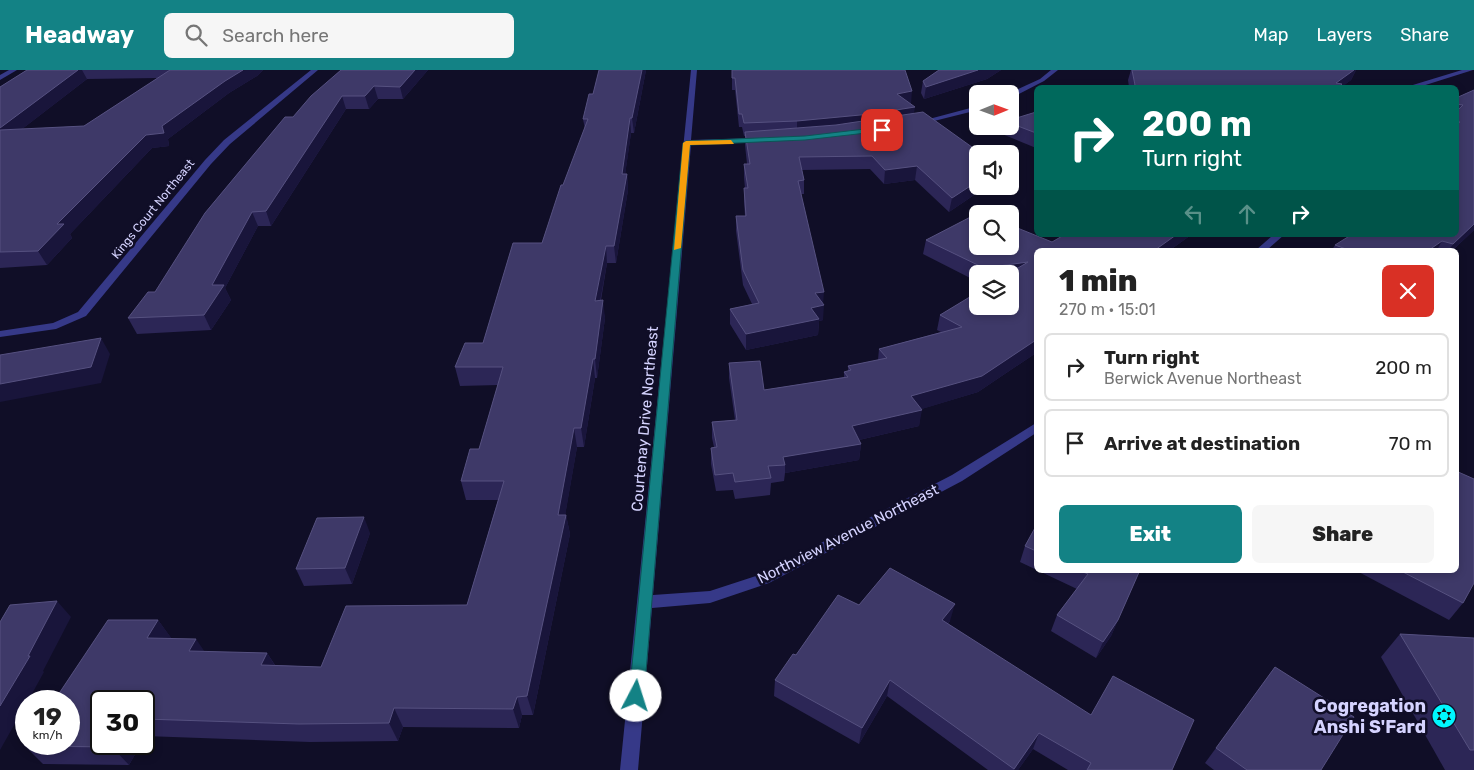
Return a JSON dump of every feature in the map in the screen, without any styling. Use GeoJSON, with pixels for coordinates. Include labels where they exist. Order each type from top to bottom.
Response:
{"type":"FeatureCollection","features":[{"type":"Feature","properties":{"kind":"street"},"geometry":{"type":"LineString","coordinates":[[0,78],[14,70]]}},
{"type":"Feature","properties":{"kind":"street","name":"Kings Court Northeast"},"geometry":{"type":"LineString","coordinates":[[0,334],[56,326],[82,314],[208,162],[227,142],[315,70]]}},
{"type":"Feature","properties":{"kind":"street","name":"Courtenay Drive Northeast"},"geometry":{"type":"LineString","coordinates":[[629,770],[694,70]]}},
{"type":"Feature","properties":{"kind":"street"},"geometry":{"type":"LineString","coordinates":[[1019,92],[1042,80],[1055,70]]}},
{"type":"Feature","properties":{"kind":"street"},"geometry":{"type":"LineString","coordinates":[[1417,85],[1470,70]]}},
{"type":"Feature","properties":{"kind":"street"},"geometry":{"type":"LineString","coordinates":[[907,125],[969,110]]}},
{"type":"Feature","properties":{"kind":"street"},"geometry":{"type":"LineString","coordinates":[[686,143],[766,140]]}},
{"type":"Feature","properties":{"kind":"street"},"geometry":{"type":"LineString","coordinates":[[1263,248],[1277,237]]}},
{"type":"Feature","properties":{"kind":"street","name":"Northview Avenue Northeast"},"geometry":{"type":"LineString","coordinates":[[646,602],[710,597],[764,579],[957,478],[1034,427]]}},
{"type":"Feature","properties":{"kind":"building"},"geometry":{"type":"Polygon","coordinates":[[[27,70],[78,70],[0,128],[0,87],[27,70]]]}},
{"type":"Feature","properties":{"kind":"building"},"geometry":{"type":"Polygon","coordinates":[[[170,70],[243,70],[162,126],[164,133],[146,135],[57,224],[64,224],[38,251],[0,252],[0,130],[84,126],[170,70]]]}},
{"type":"Feature","properties":{"kind":"building"},"geometry":{"type":"Polygon","coordinates":[[[341,70],[415,70],[400,87],[374,86],[365,96],[342,96],[266,211],[252,212],[212,285],[224,285],[204,315],[128,318],[148,292],[155,292],[205,213],[285,117],[293,117],[311,96],[341,70]]]}},
{"type":"Feature","properties":{"kind":"building"},"geometry":{"type":"Polygon","coordinates":[[[599,70],[642,70],[632,118],[630,118],[622,174],[627,174],[614,246],[606,246],[595,301],[603,300],[595,359],[593,359],[581,428],[574,428],[558,515],[566,515],[527,696],[517,697],[513,709],[394,708],[389,723],[299,724],[155,719],[155,690],[90,690],[90,747],[80,747],[80,690],[61,690],[108,620],[158,620],[147,638],[196,639],[189,651],[267,653],[261,665],[321,667],[346,606],[467,605],[504,481],[461,481],[470,449],[479,449],[503,367],[455,367],[465,343],[483,343],[513,243],[542,243],[561,185],[563,185],[588,119],[583,119],[589,94],[593,94],[599,70]]]}},
{"type":"Feature","properties":{"kind":"building"},"geometry":{"type":"Polygon","coordinates":[[[732,70],[905,70],[912,91],[897,94],[915,107],[871,114],[797,121],[744,123],[742,114],[739,114],[735,78],[732,78],[732,70]]]}},
{"type":"Feature","properties":{"kind":"building"},"geometry":{"type":"Polygon","coordinates":[[[939,70],[978,70],[926,87],[923,81],[939,70]]]}},
{"type":"Feature","properties":{"kind":"building"},"geometry":{"type":"Polygon","coordinates":[[[1132,70],[1354,70],[1336,83],[1341,85],[1135,85],[1132,70]]]}},
{"type":"Feature","properties":{"kind":"building"},"geometry":{"type":"Polygon","coordinates":[[[1474,90],[1474,224],[1453,244],[1442,241],[1432,248],[1343,248],[1335,245],[1348,237],[1459,237],[1459,109],[1463,105],[1459,104],[1459,97],[1474,90]]]}},
{"type":"Feature","properties":{"kind":"building"},"geometry":{"type":"Polygon","coordinates":[[[923,112],[969,145],[969,187],[952,198],[917,166],[885,170],[872,156],[799,157],[804,180],[798,181],[824,292],[815,293],[824,305],[811,308],[819,319],[746,334],[730,309],[759,303],[743,270],[736,216],[746,216],[744,188],[748,188],[744,164],[750,164],[745,132],[836,125],[923,112]]]}},
{"type":"Feature","properties":{"kind":"building"},"geometry":{"type":"Polygon","coordinates":[[[1034,113],[1034,132],[1019,126],[1019,117],[1034,113]]]}},
{"type":"Feature","properties":{"kind":"building"},"geometry":{"type":"Polygon","coordinates":[[[969,218],[969,255],[1019,255],[1019,229],[1034,235],[1034,237],[1040,237],[1052,242],[1061,237],[1173,237],[1158,248],[1034,248],[1034,341],[982,376],[911,396],[922,410],[852,426],[861,444],[783,457],[785,465],[768,466],[771,478],[735,482],[733,473],[715,475],[711,448],[717,447],[712,422],[737,420],[729,363],[760,361],[764,390],[848,377],[844,372],[851,370],[848,366],[887,358],[879,349],[962,327],[940,315],[969,297],[969,315],[1019,315],[1019,267],[1028,262],[1006,265],[978,265],[926,240],[969,218]]]}},
{"type":"Feature","properties":{"kind":"building"},"geometry":{"type":"Polygon","coordinates":[[[101,338],[91,367],[0,384],[0,355],[101,338]]]}},
{"type":"Feature","properties":{"kind":"building"},"geometry":{"type":"Polygon","coordinates":[[[1459,472],[1474,479],[1474,583],[1463,603],[1405,573],[1459,573],[1459,472]]]}},
{"type":"Feature","properties":{"kind":"building"},"geometry":{"type":"Polygon","coordinates":[[[364,517],[345,568],[296,569],[317,518],[364,517]]]}},
{"type":"Feature","properties":{"kind":"building"},"geometry":{"type":"Polygon","coordinates":[[[1034,530],[1034,550],[1025,546],[1034,530]]]}},
{"type":"Feature","properties":{"kind":"building"},"geometry":{"type":"Polygon","coordinates":[[[890,568],[955,604],[942,620],[1091,715],[1113,676],[1194,720],[1172,770],[1087,770],[1091,763],[1039,733],[1014,769],[890,680],[862,728],[775,680],[793,654],[796,655],[838,595],[859,605],[890,568]]]}},
{"type":"Feature","properties":{"kind":"building"},"geometry":{"type":"Polygon","coordinates":[[[1086,573],[1139,573],[1118,620],[1103,642],[1057,615],[1088,574],[1086,573]]]}},
{"type":"Feature","properties":{"kind":"building"},"geometry":{"type":"Polygon","coordinates":[[[57,601],[28,656],[30,656],[0,706],[0,622],[10,605],[57,601]]]}},
{"type":"Feature","properties":{"kind":"building"},"geometry":{"type":"Polygon","coordinates":[[[1400,634],[1474,638],[1474,750],[1470,750],[1400,634]]]}},
{"type":"Feature","properties":{"kind":"building"},"geometry":{"type":"Polygon","coordinates":[[[1275,667],[1354,717],[1321,770],[1247,770],[1216,748],[1275,667]]]}},
{"type":"Feature","properties":{"kind":"slow traffic"},"geometry":{"type":"LineString","coordinates":[[677,248],[686,143],[731,142]]}},
{"type":"Feature","properties":{"kind":"place","name":"Cogregation Anshi S'Fard"},"geometry":{"type":"Point","coordinates":[1444,716]}},
{"type":"Feature","properties":{"kind":"route"},"geometry":{"type":"LineString","coordinates":[[636,696],[686,143],[726,143],[805,138],[882,130]]}}]}
